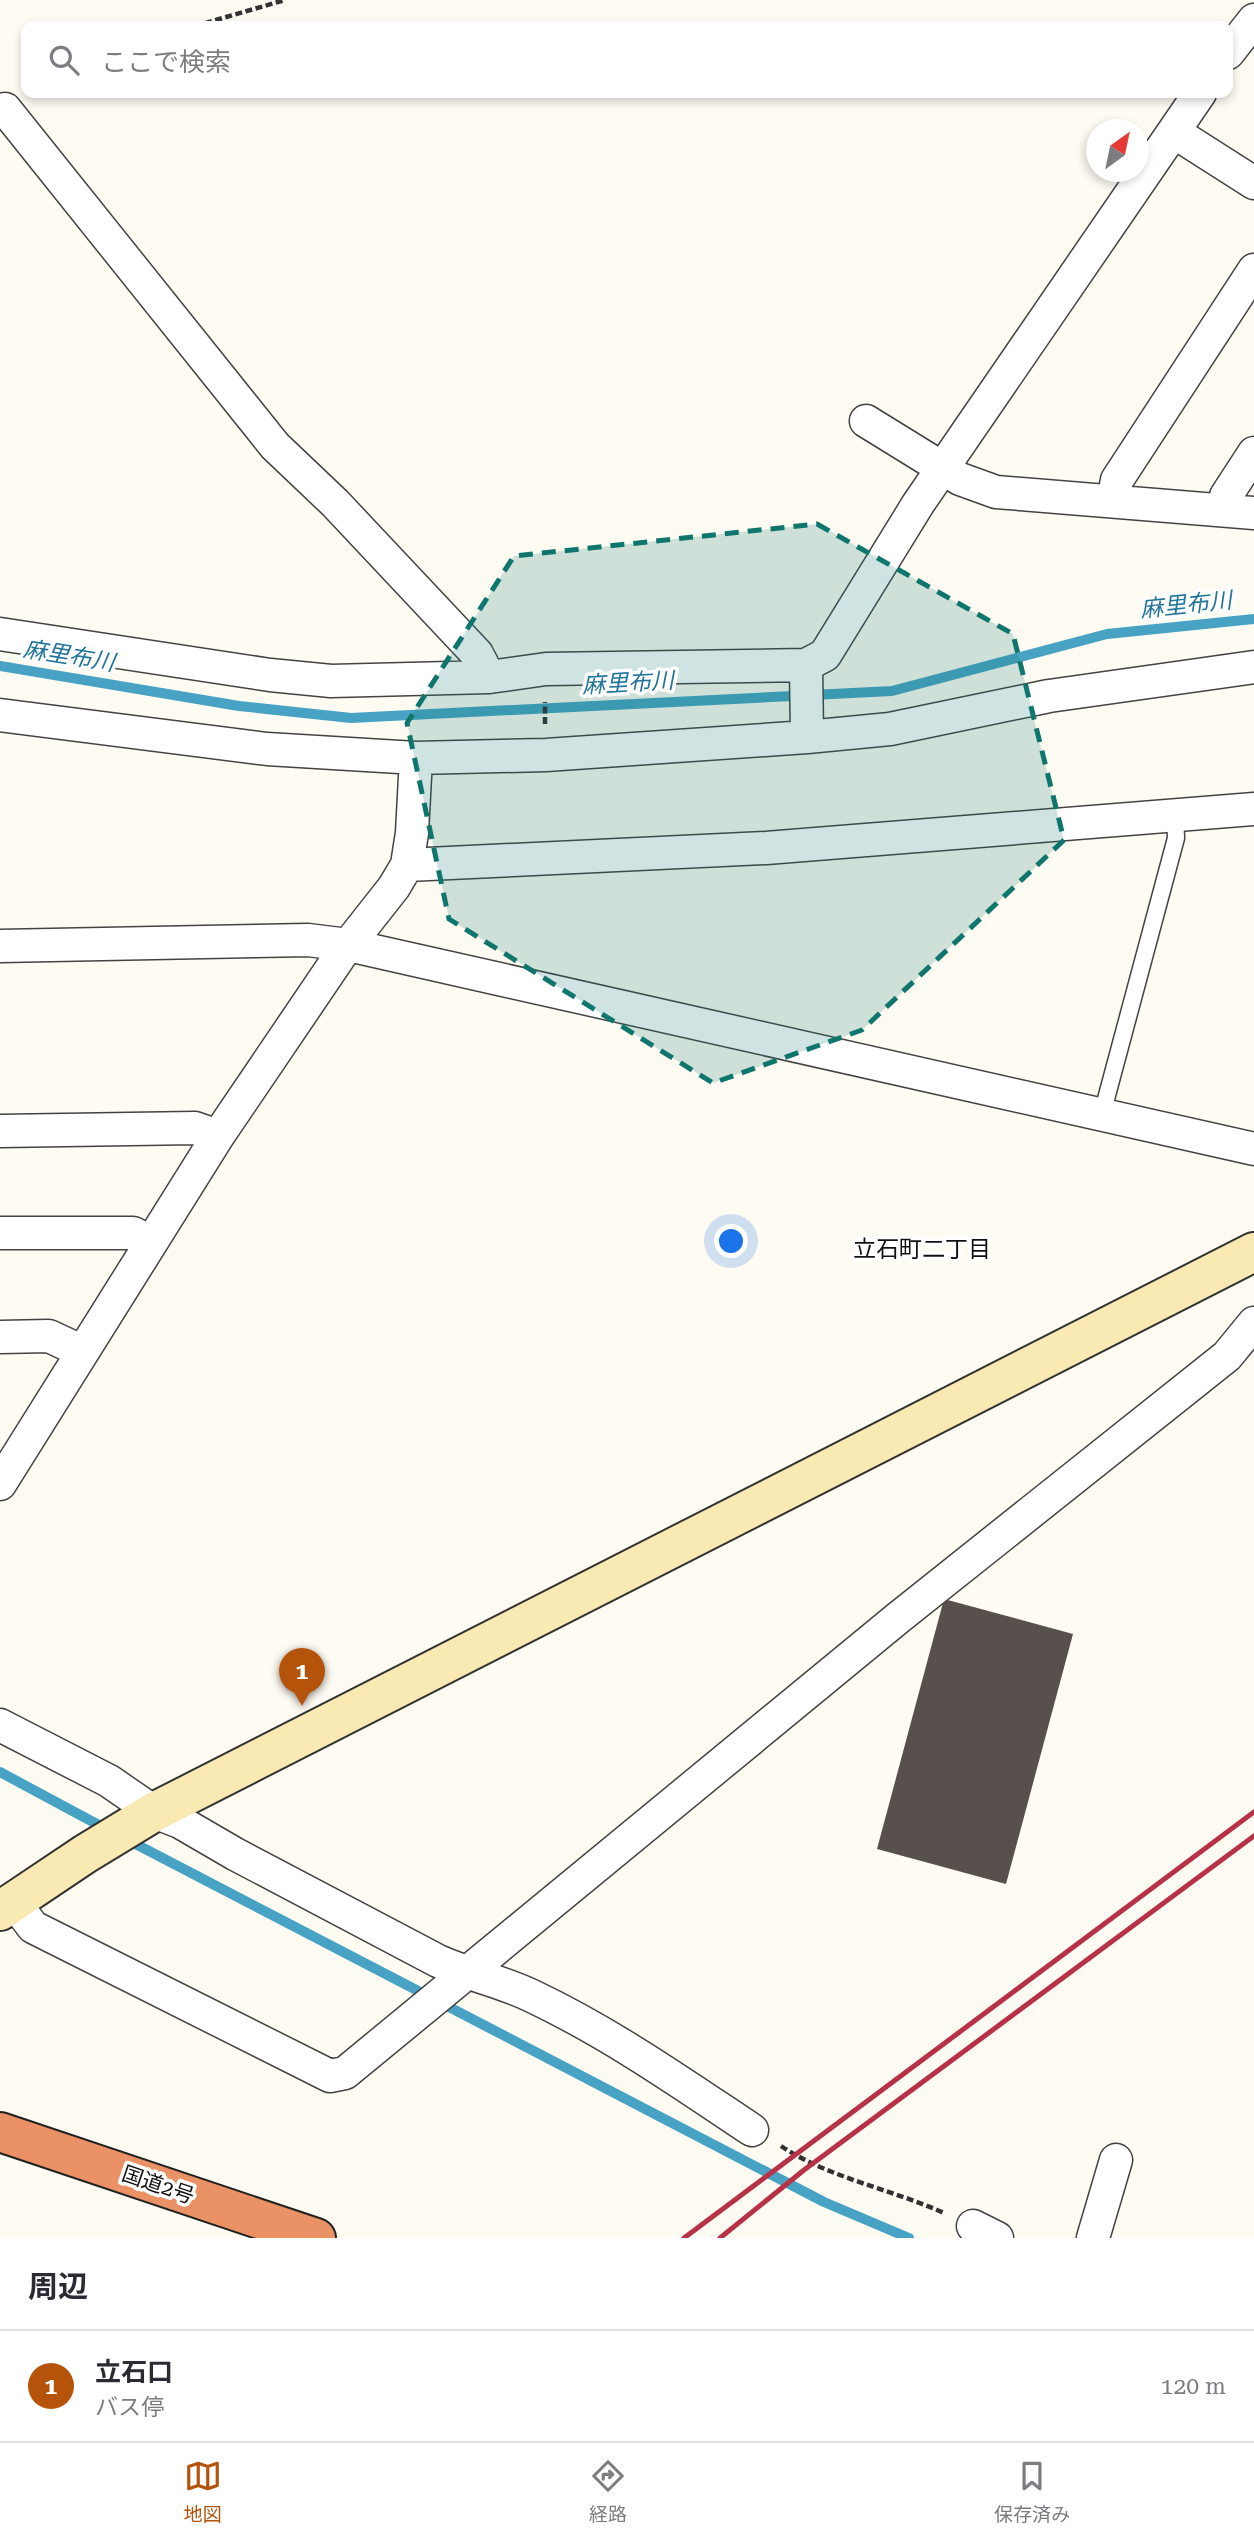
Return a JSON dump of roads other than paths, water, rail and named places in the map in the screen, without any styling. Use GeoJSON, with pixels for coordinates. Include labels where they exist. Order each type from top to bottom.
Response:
{"type":"FeatureCollection","features":[{"type":"Feature","properties":{"kind":"highway","name":"国道2号"},"geometry":{"type":"LineString","coordinates":[[0,2132],[316,2238]]}},
{"type":"Feature","properties":{"kind":"street"},"geometry":{"type":"LineString","coordinates":[[1233,47],[1254,20]]}},
{"type":"Feature","properties":{"kind":"street"},"geometry":{"type":"LineString","coordinates":[[0,635],[306,679],[489,677],[546,669],[806,671],[825,655],[944,468],[1197,98]]}},
{"type":"Feature","properties":{"kind":"street"},"geometry":{"type":"LineString","coordinates":[[0,111],[5,109],[275,446],[335,503],[477,654],[489,677]]}},
{"type":"Feature","properties":{"kind":"street"},"geometry":{"type":"LineString","coordinates":[[1174,132],[1254,183]]}},
{"type":"Feature","properties":{"kind":"street"},"geometry":{"type":"LineString","coordinates":[[1113,501],[1117,481],[1254,270]]}},
{"type":"Feature","properties":{"kind":"street"},"geometry":{"type":"LineString","coordinates":[[866,421],[960,479],[996,492],[1239,511]]}},
{"type":"Feature","properties":{"kind":"street"},"geometry":{"type":"LineString","coordinates":[[1239,511],[1226,496],[1254,453]]}},
{"type":"Feature","properties":{"kind":"street"},"geometry":{"type":"LineString","coordinates":[[0,715],[267,749],[416,758],[546,755],[806,729],[890,729],[1049,695],[1254,667]]}},
{"type":"Feature","properties":{"kind":"street"},"geometry":{"type":"LineString","coordinates":[[806,671],[806,729]]}},
{"type":"Feature","properties":{"kind":"street"},"geometry":{"type":"LineString","coordinates":[[0,1484],[218,1136],[348,945],[394,887],[407,865],[412,833],[416,758]]}},
{"type":"Feature","properties":{"kind":"street"},"geometry":{"type":"LineString","coordinates":[[407,865],[780,847],[1254,809]]}},
{"type":"Feature","properties":{"kind":"street"},"geometry":{"type":"LineString","coordinates":[[0,946],[308,940],[348,945],[1254,1149]]}},
{"type":"Feature","properties":{"kind":"street"},"geometry":{"type":"LineString","coordinates":[[0,1132],[195,1128],[218,1136]]}},
{"type":"Feature","properties":{"kind":"street"},"geometry":{"type":"LineString","coordinates":[[0,1233],[133,1233],[150,1242]]}},
{"type":"Feature","properties":{"kind":"street"},"geometry":{"type":"LineString","coordinates":[[1254,1252],[144,1818],[7,1907],[33,1927],[330,2076],[345,2073],[898,1618],[1227,1356],[1254,1323]]}},
{"type":"Feature","properties":{"kind":"street"},"geometry":{"type":"LineString","coordinates":[[0,1337],[49,1336],[81,1351]]}},
{"type":"Feature","properties":{"kind":"street"},"geometry":{"type":"LineString","coordinates":[[0,1726],[109,1780],[144,1818],[180,1822],[456,1981],[511,1986],[626,2046],[752,2130]]}},
{"type":"Feature","properties":{"kind":"street"},"geometry":{"type":"LineString","coordinates":[[1093,2238],[1116,2160]]}},
{"type":"Feature","properties":{"kind":"lane"},"geometry":{"type":"LineString","coordinates":[[1102,1114],[1176,838],[1175,814]]}},
{"type":"Feature","properties":{"kind":"waterway","name":"麻里布川"},"geometry":{"type":"LineString","coordinates":[[0,666],[239,706],[351,718],[892,691],[1107,634],[1254,619]]}},
{"type":"Feature","properties":{"kind":"waterway"},"geometry":{"type":"LineString","coordinates":[[0,1772],[108,1830]]}},
{"type":"Feature","properties":{"kind":"waterway"},"geometry":{"type":"LineString","coordinates":[[126,1839],[824,2202],[909,2238]]}},
{"type":"Feature","properties":{"kind":"railway"},"geometry":{"type":"LineString","coordinates":[[684,2238],[1254,1812]]}},
{"type":"Feature","properties":{"kind":"railway"},"geometry":{"type":"LineString","coordinates":[[720,2238],[804,2170],[1254,1836]]}},
{"type":"Feature","properties":{"kind":"place","name":"立石口"},"geometry":{"type":"Point","coordinates":[302,1706]}},
{"type":"Feature","properties":{"kind":"district","name":"立石町二丁目"},"geometry":{"type":"Point","coordinates":[922,1249]}}]}
